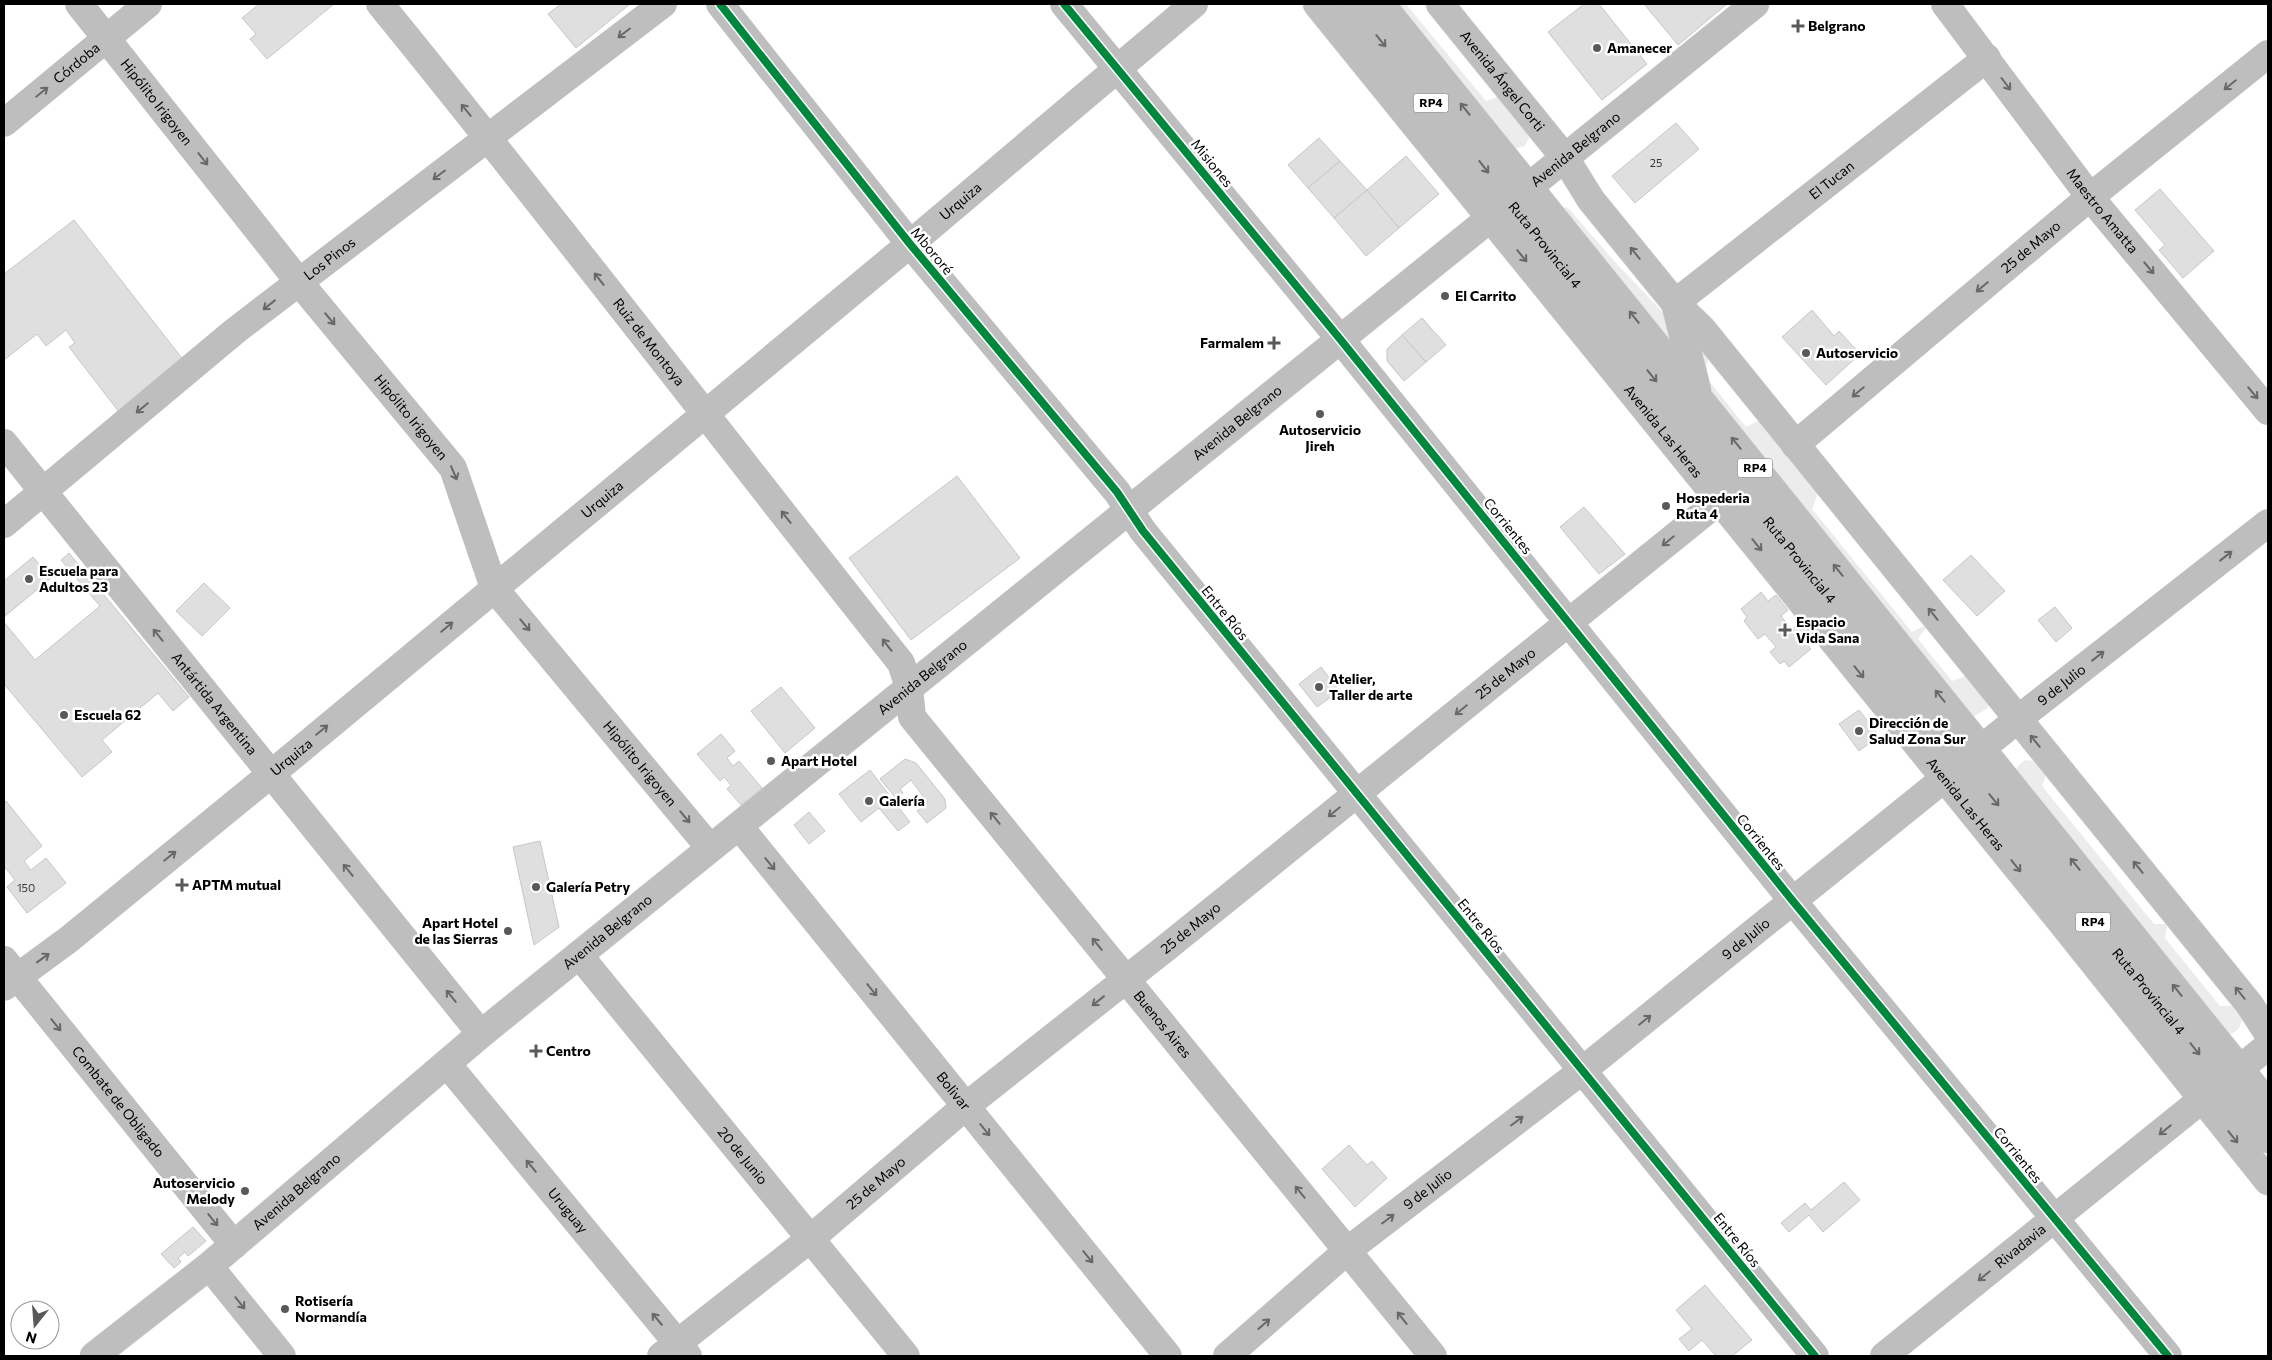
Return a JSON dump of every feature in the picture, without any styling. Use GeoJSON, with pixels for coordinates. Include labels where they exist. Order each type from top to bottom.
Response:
{"type":"FeatureCollection","features":[{"type":"Feature","properties":{"kind":"street","name":"Hipólito Irigoyen"},"geometry":{"type":"LineString","coordinates":[[79,4],[108,38],[299,282],[452,468],[494,588],[710,848]]}},
{"type":"Feature","properties":{"kind":"street","name":"Córdoba"},"geometry":{"type":"LineString","coordinates":[[4,123],[148,4]]}},
{"type":"Feature","properties":{"kind":"street","name":"Ruiz de Montoya"},"geometry":{"type":"LineString","coordinates":[[380,4],[488,137],[902,664],[909,687]]}},
{"type":"Feature","properties":{"kind":"street","name":"Los Pinos"},"geometry":{"type":"LineString","coordinates":[[4,524],[236,331],[663,4]]}},
{"type":"Feature","properties":{"kind":"street","name":"Mbororé"},"geometry":{"type":"LineString","coordinates":[[720,4],[910,244],[1131,510]]}},
{"type":"Feature","properties":{"kind":"street","name":"Misiones"},"geometry":{"type":"LineString","coordinates":[[1064,4],[1340,339]]}},
{"type":"Feature","properties":{"kind":"street","name":"Urquiza"},"geometry":{"type":"LineString","coordinates":[[8,974],[68,940],[910,244],[1117,67],[1194,4]]}},
{"type":"Feature","properties":{"kind":"street"},"geometry":{"type":"LineString","coordinates":[[1317,4],[1511,202]]}},
{"type":"Feature","properties":{"kind":"street","name":"Ruta Provincial 4"},"geometry":{"type":"LineString","coordinates":[[1350,4],[2268,1139]]}},
{"type":"Feature","properties":{"kind":"street","name":"Ruta Provincial 4"},"geometry":{"type":"LineString","coordinates":[[1381,4],[1511,202],[1700,399],[1963,763],[2222,1084],[2268,1104]]}},
{"type":"Feature","properties":{"kind":"street","name":"Avenida Ángel Corti"},"geometry":{"type":"LineString","coordinates":[[1440,4],[1565,158]]}},
{"type":"Feature","properties":{"kind":"street","name":"Avenida Belgrano"},"geometry":{"type":"LineString","coordinates":[[94,1356],[209,1266],[481,1034],[1755,4]]}},
{"type":"Feature","properties":{"kind":"street","name":"Maestro Amatta"},"geometry":{"type":"LineString","coordinates":[[1945,4],[2090,197],[2268,411]]}},
{"type":"Feature","properties":{"kind":"street","name":"25 de Mayo"},"geometry":{"type":"LineString","coordinates":[[1795,445],[2090,197],[2268,54]]}},
{"type":"Feature","properties":{"kind":"street","name":"El Tucan"},"geometry":{"type":"LineString","coordinates":[[1675,303],[1987,58]]}},
{"type":"Feature","properties":{"kind":"street"},"geometry":{"type":"LineString","coordinates":[[1565,158],[1582,187],[1675,303],[1702,329],[2250,1004],[2268,1033]]}},
{"type":"Feature","properties":{"kind":"street","name":"Avenida Las Heras"},"geometry":{"type":"LineString","coordinates":[[1511,202],[1720,500],[1963,763],[2088,955],[2222,1084],[2268,1181]]}},
{"type":"Feature","properties":{"kind":"street"},"geometry":{"type":"LineString","coordinates":[[1675,303],[1700,399]]}},
{"type":"Feature","properties":{"kind":"street","name":"Corrientes"},"geometry":{"type":"LineString","coordinates":[[1340,339],[1792,900],[2168,1356]]}},
{"type":"Feature","properties":{"kind":"street","name":"Antártida Argentina"},"geometry":{"type":"LineString","coordinates":[[4,443],[481,1034]]}},
{"type":"Feature","properties":{"kind":"street","name":"25 de Mayo"},"geometry":{"type":"LineString","coordinates":[[675,1352],[966,1106],[1720,500]]}},
{"type":"Feature","properties":{"kind":"street","name":"Entre Ríos"},"geometry":{"type":"LineString","coordinates":[[1131,510],[1142,531],[1815,1356]]}},
{"type":"Feature","properties":{"kind":"street","name":"9 de Julio"},"geometry":{"type":"LineString","coordinates":[[1227,1356],[1348,1250],[1583,1070],[2018,719],[2268,523]]}},
{"type":"Feature","properties":{"kind":"street","name":"Buenos Aires"},"geometry":{"type":"LineString","coordinates":[[909,687],[912,716],[1433,1356]]}},
{"type":"Feature","properties":{"kind":"street","name":"Bolivar"},"geometry":{"type":"LineString","coordinates":[[739,826],[1168,1356]]}},
{"type":"Feature","properties":{"kind":"street"},"geometry":{"type":"LineString","coordinates":[[2069,892],[2088,955]]}},
{"type":"Feature","properties":{"kind":"street","name":"20 de Junio"},"geometry":{"type":"LineString","coordinates":[[579,955],[906,1356]]}},
{"type":"Feature","properties":{"kind":"street","name":"Combate de Obligado"},"geometry":{"type":"LineString","coordinates":[[8,974],[234,1245]]}},
{"type":"Feature","properties":{"kind":"street","name":"Rivadavia"},"geometry":{"type":"LineString","coordinates":[[1884,1356],[2268,1046]]}},
{"type":"Feature","properties":{"kind":"street","name":"Uruguay"},"geometry":{"type":"LineString","coordinates":[[447,1064],[675,1352]]}},
{"type":"Feature","properties":{"kind":"street"},"geometry":{"type":"LineString","coordinates":[[209,1266],[282,1356]]}},
{"type":"Feature","properties":{"kind":"shaded area"},"geometry":{"type":"Polygon","coordinates":[[[1390,4],[1406,4],[1486,101],[1503,95],[1531,134],[1525,146],[1513,149],[1390,4]]]}},
{"type":"Feature","properties":{"kind":"shaded area"},"geometry":{"type":"Polygon","coordinates":[[[1566,207],[1671,321],[1675,347],[1563,208],[1566,207]]]}},
{"type":"Feature","properties":{"kind":"shaded area"},"geometry":{"type":"Polygon","coordinates":[[[1690,337],[1709,355],[1705,376],[1746,427],[1762,419],[1819,490],[1812,509],[1912,632],[1928,624],[1918,639],[1952,681],[1969,675],[1989,700],[1988,708],[1973,717],[1701,387],[1690,337]]]}},
{"type":"Feature","properties":{"kind":"shaded area"},"geometry":{"type":"Polygon","coordinates":[[[2025,760],[2034,761],[2046,774],[2042,786],[2154,924],[2167,924],[2165,938],[2220,1006],[2233,1006],[2242,1018],[2239,1029],[2234,1033],[2222,1034],[2016,771],[2018,766],[2025,760]]]}},
{"type":"Feature","properties":{"kind":"building"},"geometry":{"type":"Polygon","coordinates":[[[259,4],[334,4],[267,59],[250,39],[256,34],[242,18],[259,4]]]}},
{"type":"Feature","properties":{"kind":"building"},"geometry":{"type":"Polygon","coordinates":[[[561,4],[630,4],[576,48],[548,14],[561,4]]]}},
{"type":"Feature","properties":{"kind":"building","name":"Amanecer"},"geometry":{"type":"Polygon","coordinates":[[[1584,4],[1599,4],[1647,64],[1602,100],[1548,32],[1584,4]]]}},
{"type":"Feature","properties":{"kind":"building"},"geometry":{"type":"Polygon","coordinates":[[[1644,4],[1727,4],[1678,45],[1644,4]]]}},
{"type":"Feature","properties":{"kind":"building"},"geometry":{"type":"Polygon","coordinates":[[[1676,123],[1699,149],[1635,203],[1612,176],[1676,123]]]}},
{"type":"Feature","properties":{"kind":"building"},"geometry":{"type":"Polygon","coordinates":[[[1319,138],[1340,161],[1308,188],[1288,165],[1319,138]]]}},
{"type":"Feature","properties":{"kind":"building"},"geometry":{"type":"Polygon","coordinates":[[[1406,156],[1439,194],[1399,228],[1367,190],[1406,156]]]}},
{"type":"Feature","properties":{"kind":"building"},"geometry":{"type":"Polygon","coordinates":[[[1340,161],[1367,190],[1334,218],[1308,188],[1340,161]]]}},
{"type":"Feature","properties":{"kind":"building"},"geometry":{"type":"Polygon","coordinates":[[[2160,189],[2214,251],[2183,278],[2159,250],[2165,245],[2135,210],[2160,189]]]}},
{"type":"Feature","properties":{"kind":"building"},"geometry":{"type":"Polygon","coordinates":[[[1367,190],[1399,228],[1366,256],[1334,218],[1367,190]]]}},
{"type":"Feature","properties":{"kind":"building"},"geometry":{"type":"Polygon","coordinates":[[[74,220],[185,362],[119,412],[69,347],[75,343],[66,330],[46,346],[37,334],[4,360],[4,274],[74,220]]]}},
{"type":"Feature","properties":{"kind":"building"},"geometry":{"type":"Polygon","coordinates":[[[1812,310],[1834,336],[1839,331],[1860,354],[1826,385],[1782,337],[1812,310]]]}},
{"type":"Feature","properties":{"kind":"building"},"geometry":{"type":"Polygon","coordinates":[[[1422,318],[1446,345],[1426,362],[1402,335],[1422,318]]]}},
{"type":"Feature","properties":{"kind":"building"},"geometry":{"type":"Polygon","coordinates":[[[1402,335],[1426,362],[1404,381],[1387,361],[1387,349],[1402,335]]]}},
{"type":"Feature","properties":{"kind":"building"},"geometry":{"type":"Polygon","coordinates":[[[957,476],[1020,558],[911,640],[849,558],[957,476]]]}},
{"type":"Feature","properties":{"kind":"building"},"geometry":{"type":"Polygon","coordinates":[[[1584,507],[1625,554],[1599,574],[1560,527],[1584,507]]]}},
{"type":"Feature","properties":{"kind":"building"},"geometry":{"type":"Polygon","coordinates":[[[69,553],[189,697],[173,711],[158,693],[102,740],[112,752],[82,777],[4,684],[4,622],[35,660],[100,606],[61,560],[69,553]]]}},
{"type":"Feature","properties":{"kind":"building"},"geometry":{"type":"Polygon","coordinates":[[[1971,555],[2005,591],[1977,616],[1943,580],[1971,555]]]}},
{"type":"Feature","properties":{"kind":"building"},"geometry":{"type":"Polygon","coordinates":[[[33,557],[51,578],[4,617],[4,581],[33,557]]]}},
{"type":"Feature","properties":{"kind":"building"},"geometry":{"type":"Polygon","coordinates":[[[204,583],[230,608],[202,636],[176,611],[204,583]]]}},
{"type":"Feature","properties":{"kind":"building"},"geometry":{"type":"Polygon","coordinates":[[[1761,592],[1768,601],[1776,595],[1788,610],[1781,616],[1791,629],[1799,623],[1811,638],[1805,642],[1811,649],[1789,667],[1784,661],[1780,664],[1770,652],[1776,647],[1765,634],[1758,639],[1744,621],[1747,617],[1741,609],[1761,592]]]}},
{"type":"Feature","properties":{"kind":"building"},"geometry":{"type":"Polygon","coordinates":[[[2055,607],[2072,628],[2056,642],[2038,620],[2055,607]]]}},
{"type":"Feature","properties":{"kind":"building","name":"Atelier, Taller de arte"},"geometry":{"type":"Polygon","coordinates":[[[1321,667],[1339,691],[1317,707],[1299,684],[1321,667]]]}},
{"type":"Feature","properties":{"kind":"building"},"geometry":{"type":"Polygon","coordinates":[[[781,687],[815,728],[785,753],[751,711],[781,687]]]}},
{"type":"Feature","properties":{"kind":"building"},"geometry":{"type":"Polygon","coordinates":[[[1859,710],[1879,736],[1859,751],[1839,724],[1859,710]]]}},
{"type":"Feature","properties":{"kind":"building"},"geometry":{"type":"Polygon","coordinates":[[[721,734],[735,751],[727,758],[733,766],[739,761],[762,788],[741,805],[727,789],[731,785],[724,777],[720,781],[697,754],[721,734]]]}},
{"type":"Feature","properties":{"kind":"building"},"geometry":{"type":"Polygon","coordinates":[[[905,759],[916,763],[945,799],[946,808],[927,823],[917,811],[928,803],[911,780],[900,789],[903,793],[896,798],[880,779],[905,759]]]}},
{"type":"Feature","properties":{"kind":"building","name":"Galería"},"geometry":{"type":"Polygon","coordinates":[[[870,770],[910,822],[898,831],[879,808],[861,822],[839,794],[870,770]]]}},
{"type":"Feature","properties":{"kind":"building"},"geometry":{"type":"Polygon","coordinates":[[[6,801],[42,846],[24,861],[31,870],[46,858],[66,883],[27,913],[7,887],[15,880],[4,866],[4,803],[6,801]]]}},
{"type":"Feature","properties":{"kind":"building"},"geometry":{"type":"Polygon","coordinates":[[[809,812],[825,831],[809,844],[794,825],[809,812]]]}},
{"type":"Feature","properties":{"kind":"building","name":"Galería Petry"},"geometry":{"type":"Polygon","coordinates":[[[540,841],[559,927],[534,945],[513,847],[540,841]]]}},
{"type":"Feature","properties":{"kind":"building"},"geometry":{"type":"Polygon","coordinates":[[[1349,1145],[1367,1165],[1372,1161],[1387,1178],[1355,1207],[1322,1169],[1349,1145]]]}},
{"type":"Feature","properties":{"kind":"building"},"geometry":{"type":"Polygon","coordinates":[[[1844,1182],[1860,1200],[1823,1232],[1809,1215],[1789,1232],[1781,1223],[1805,1203],[1811,1210],[1844,1182]]]}},
{"type":"Feature","properties":{"kind":"building"},"geometry":{"type":"Polygon","coordinates":[[[193,1227],[206,1241],[188,1256],[185,1252],[178,1258],[181,1262],[174,1268],[161,1254],[193,1227]]]}},
{"type":"Feature","properties":{"kind":"building"},"geometry":{"type":"Polygon","coordinates":[[[1705,1285],[1752,1340],[1732,1356],[1716,1356],[1702,1340],[1689,1351],[1679,1339],[1692,1329],[1676,1310],[1705,1285]]]}},
{"type":"Feature","properties":{"kind":"cycle path"},"geometry":{"type":"LineString","coordinates":[[720,4],[910,244],[1117,492],[1143,531],[1815,1356]]}},
{"type":"Feature","properties":{"kind":"cycle path"},"geometry":{"type":"LineString","coordinates":[[1064,4],[1340,339],[1792,900],[2168,1356]]}},
{"type":"Feature","properties":{"kind":"place","name":"Belgrano"},"geometry":{"type":"Point","coordinates":[1798,26]}},
{"type":"Feature","properties":{"kind":"place","name":"Amanecer"},"geometry":{"type":"Point","coordinates":[1597,48]}},
{"type":"Feature","properties":{"kind":"place","name":"El Carrito"},"geometry":{"type":"Point","coordinates":[1445,296]}},
{"type":"Feature","properties":{"kind":"place","name":"Farmalem"},"geometry":{"type":"Point","coordinates":[1274,343]}},
{"type":"Feature","properties":{"kind":"place","name":"Autoservicio"},"geometry":{"type":"Point","coordinates":[1806,353]}},
{"type":"Feature","properties":{"kind":"place","name":"Autoservicio Jireh"},"geometry":{"type":"Point","coordinates":[1320,414]}},
{"type":"Feature","properties":{"kind":"place","name":"Hospederia Ruta 4"},"geometry":{"type":"Point","coordinates":[1666,506]}},
{"type":"Feature","properties":{"kind":"place","name":"Escuela para Adultos 23"},"geometry":{"type":"Point","coordinates":[29,579]}},
{"type":"Feature","properties":{"kind":"place","name":"Espacio Vida Sana"},"geometry":{"type":"Point","coordinates":[1785,630]}},
{"type":"Feature","properties":{"kind":"place","name":"Atelier, Taller de arte"},"geometry":{"type":"Point","coordinates":[1319,687]}},
{"type":"Feature","properties":{"kind":"place","name":"Escuela 62"},"geometry":{"type":"Point","coordinates":[64,715]}},
{"type":"Feature","properties":{"kind":"place","name":"Dirección de Salud Zona Sur"},"geometry":{"type":"Point","coordinates":[1859,731]}},
{"type":"Feature","properties":{"kind":"place","name":"Apart Hotel"},"geometry":{"type":"Point","coordinates":[771,761]}},
{"type":"Feature","properties":{"kind":"place","name":"Galería"},"geometry":{"type":"Point","coordinates":[869,801]}},
{"type":"Feature","properties":{"kind":"place","name":"APTM mutual"},"geometry":{"type":"Point","coordinates":[182,885]}},
{"type":"Feature","properties":{"kind":"place","name":"Galería Petry"},"geometry":{"type":"Point","coordinates":[536,887]}},
{"type":"Feature","properties":{"kind":"place","name":"Apart Hotel de las Sierras"},"geometry":{"type":"Point","coordinates":[508,931]}},
{"type":"Feature","properties":{"kind":"place","name":"Centro"},"geometry":{"type":"Point","coordinates":[536,1051]}},
{"type":"Feature","properties":{"kind":"place","name":"Autoservicio Melody"},"geometry":{"type":"Point","coordinates":[245,1191]}},
{"type":"Feature","properties":{"kind":"place","name":"Rotisería Normandía"},"geometry":{"type":"Point","coordinates":[285,1309]}}]}
